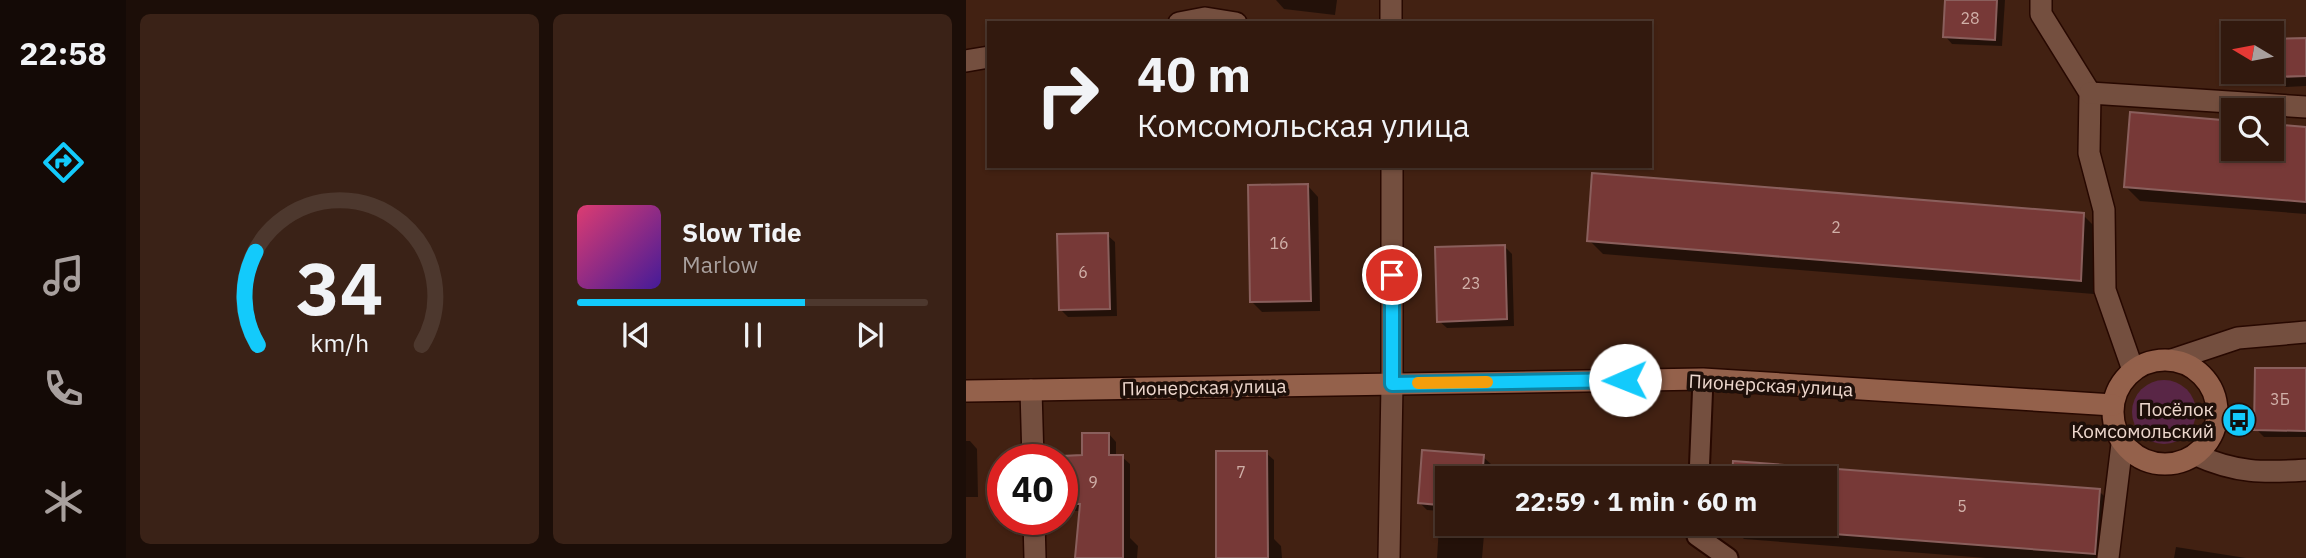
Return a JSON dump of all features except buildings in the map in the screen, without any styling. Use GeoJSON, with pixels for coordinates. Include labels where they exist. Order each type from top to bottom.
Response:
{"type":"FeatureCollection","features":[{"type":"Feature","properties":{"kind":"street"},"geometry":{"type":"LineString","coordinates":[[1391,0],[1391,21]]}},
{"type":"Feature","properties":{"kind":"street"},"geometry":{"type":"LineString","coordinates":[[2041,0],[2041,14],[2090,93],[2089,153],[2104,210],[2105,290],[2133,370]]}},
{"type":"Feature","properties":{"kind":"street"},"geometry":{"type":"LineString","coordinates":[[1189,21],[1205,18],[1224,21]]}},
{"type":"Feature","properties":{"kind":"street"},"geometry":{"type":"LineString","coordinates":[[966,61],[987,57]]}},
{"type":"Feature","properties":{"kind":"street"},"geometry":{"type":"LineString","coordinates":[[2090,93],[2306,107]]}},
{"type":"Feature","properties":{"kind":"street"},"geometry":{"type":"LineString","coordinates":[[1389,558],[1392,168]]}},
{"type":"Feature","properties":{"kind":"street"},"geometry":{"type":"LineString","coordinates":[[2172,360],[2191,367],[2207,381],[2216,400],[2217,421],[2210,439],[2196,455],[2177,463],[2157,464],[2137,458],[2122,444],[2114,425],[2113,405],[2120,385],[2133,370],[2152,362],[2172,360],[2238,338],[2306,331]]}},
{"type":"Feature","properties":{"kind":"street","name":"Пионерская улица"},"geometry":{"type":"LineString","coordinates":[[966,391],[1703,379],[2113,405]]}},
{"type":"Feature","properties":{"kind":"street"},"geometry":{"type":"LineString","coordinates":[[1031,390],[1033,444]]}},
{"type":"Feature","properties":{"kind":"street"},"geometry":{"type":"LineString","coordinates":[[2108,558],[2122,444]]}},
{"type":"Feature","properties":{"kind":"street"},"geometry":{"type":"LineString","coordinates":[[2196,455],[2220,466],[2262,473],[2306,470]]}},
{"type":"Feature","properties":{"kind":"street"},"geometry":{"type":"LineString","coordinates":[[1034,535],[1035,558]]}},
{"type":"Feature","properties":{"kind":"lane"},"geometry":{"type":"LineString","coordinates":[[1699,466],[1703,379]]}},
{"type":"Feature","properties":{"kind":"lane"},"geometry":{"type":"LineString","coordinates":[[1697,536],[1728,558]]}},
{"type":"Feature","properties":{"kind":"shaded area"},"geometry":{"type":"Polygon","coordinates":[[[2164,380],[2182,386],[2190,394],[2196,412],[2190,430],[2182,438],[2164,444],[2146,438],[2138,430],[2132,412],[2138,394],[2146,386],[2164,380]]]}},
{"type":"Feature","properties":{"kind":"slow traffic"},"geometry":{"type":"LineString","coordinates":[[1418,383],[1487,382]]}},
{"type":"Feature","properties":{"kind":"place","name":"Посёлок Комсомольский"},"geometry":{"type":"Point","coordinates":[2239,420]}},
{"type":"Feature","properties":{"kind":"route"},"geometry":{"type":"LineString","coordinates":[[1392,275],[1392,384],[1625,380]]}}]}
